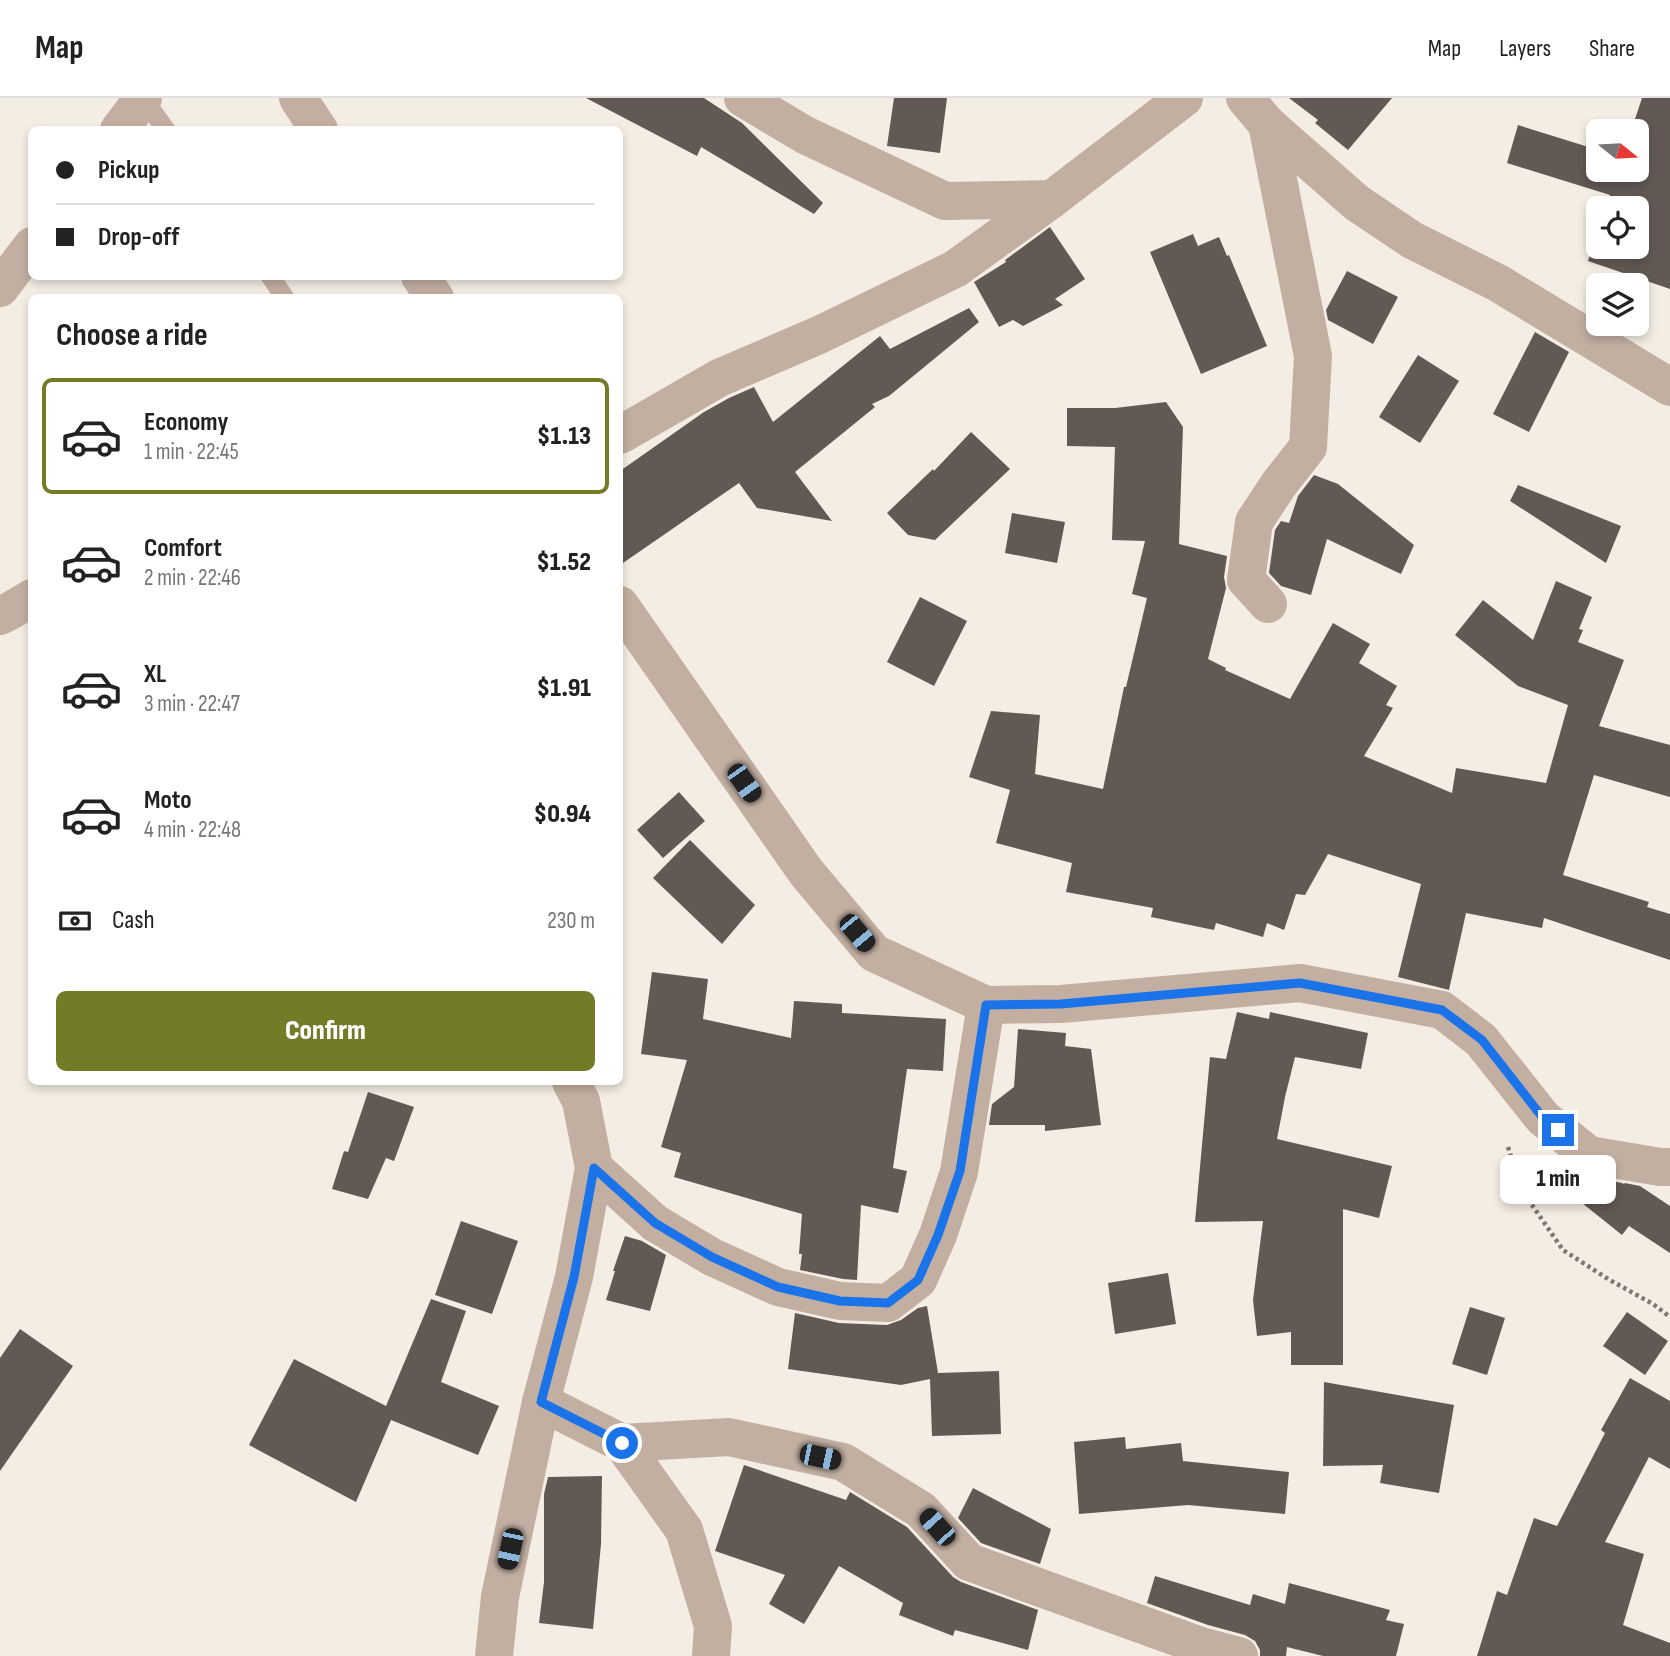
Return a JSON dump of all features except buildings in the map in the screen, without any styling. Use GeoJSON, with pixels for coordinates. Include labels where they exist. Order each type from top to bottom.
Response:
{"type":"FeatureCollection","features":[{"type":"Feature","properties":{"kind":"street"},"geometry":{"type":"LineString","coordinates":[[122,126],[143,98]]}},
{"type":"Feature","properties":{"kind":"street"},"geometry":{"type":"LineString","coordinates":[[298,98],[316,126]]}},
{"type":"Feature","properties":{"kind":"street"},"geometry":{"type":"LineString","coordinates":[[743,98],[804,135],[945,201],[1052,199]]}},
{"type":"Feature","properties":{"kind":"street"},"geometry":{"type":"LineString","coordinates":[[623,433],[719,378],[819,335],[955,269],[1184,98]]}},
{"type":"Feature","properties":{"kind":"street"},"geometry":{"type":"LineString","coordinates":[[1256,111],[1357,203],[1412,240],[1498,283],[1670,387]]}},
{"type":"Feature","properties":{"kind":"street"},"geometry":{"type":"LineString","coordinates":[[1256,111],[1313,356],[1308,447],[1254,522],[1246,580],[1268,604]]}},
{"type":"Feature","properties":{"kind":"street"},"geometry":{"type":"LineString","coordinates":[[0,288],[28,251]]}},
{"type":"Feature","properties":{"kind":"street"},"geometry":{"type":"LineString","coordinates":[[0,615],[28,600]]}},
{"type":"Feature","properties":{"kind":"street"},"geometry":{"type":"LineString","coordinates":[[623,609],[806,872],[874,953],[986,1005],[1061,1004],[1300,983],[1442,1010],[1482,1040],[1543,1118],[1589,1154],[1670,1167]]}},
{"type":"Feature","properties":{"kind":"street"},"geometry":{"type":"LineString","coordinates":[[594,1168],[655,1223],[712,1257],[778,1287],[840,1301],[888,1303],[918,1280],[938,1235],[960,1171],[986,1005]]}},
{"type":"Feature","properties":{"kind":"street"},"geometry":{"type":"LineString","coordinates":[[494,1656],[500,1597],[541,1402],[574,1277],[594,1168],[581,1101],[573,1085]]}},
{"type":"Feature","properties":{"kind":"street"},"geometry":{"type":"LineString","coordinates":[[541,1402],[622,1443],[684,1530],[712,1626],[711,1656]]}},
{"type":"Feature","properties":{"kind":"street"},"geometry":{"type":"LineString","coordinates":[[622,1443],[729,1437],[843,1462],[921,1510],[969,1562],[1201,1646],[1238,1656]]}},
{"type":"Feature","properties":{"kind":"lane"},"geometry":{"type":"LineString","coordinates":[[143,98],[163,126]]}},
{"type":"Feature","properties":{"kind":"path"},"geometry":{"type":"LineString","coordinates":[[1506,1140],[1521,1189],[1563,1250],[1670,1317]]}},
{"type":"Feature","properties":{"kind":"route"},"geometry":{"type":"LineString","coordinates":[[622,1443],[541,1402],[574,1277],[594,1168],[655,1223],[712,1257],[778,1287],[840,1301],[888,1303],[918,1280],[938,1235],[960,1171],[986,1005],[1061,1004],[1300,983],[1442,1010],[1482,1040],[1543,1118],[1558,1130]]}}]}
